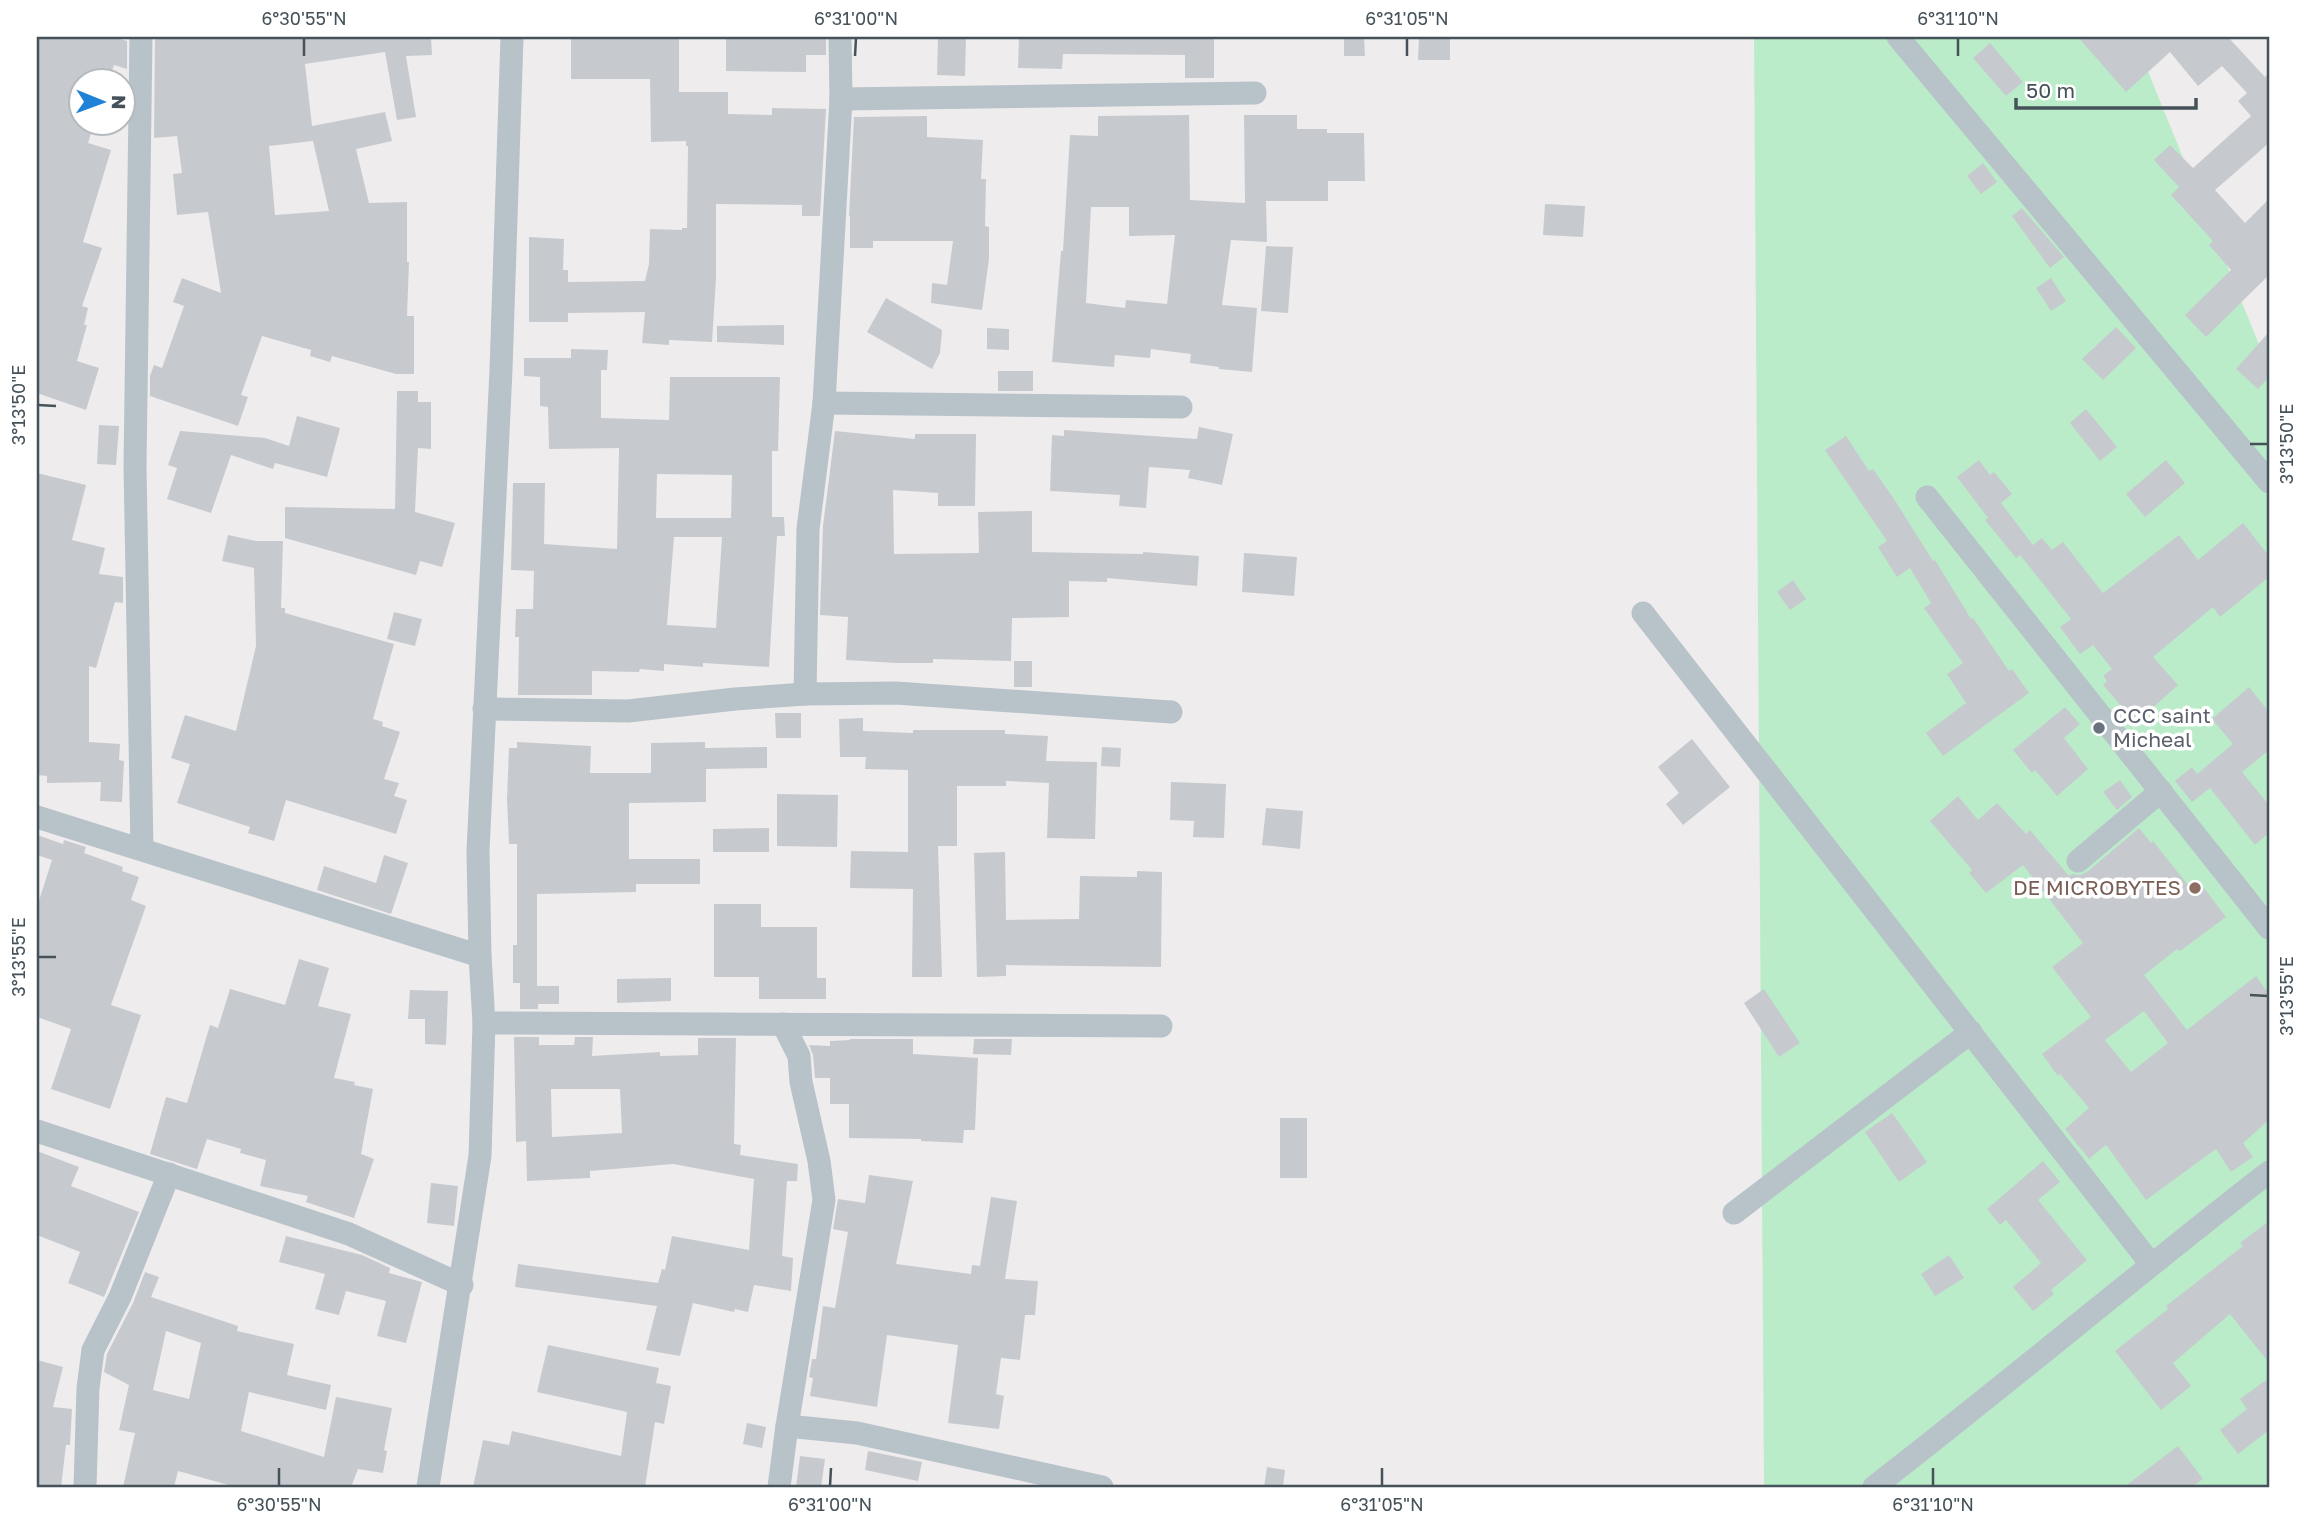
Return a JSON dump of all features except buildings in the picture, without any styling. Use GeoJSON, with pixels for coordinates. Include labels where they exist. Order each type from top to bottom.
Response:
{"type":"FeatureCollection","features":[{"type":"Feature","properties":{"kind":"street"},"geometry":{"type":"LineString","coordinates":[[141,37],[135,466],[142,849]]}},
{"type":"Feature","properties":{"kind":"street"},"geometry":{"type":"LineString","coordinates":[[428,1487],[462,1285],[480,1156],[484,1023],[478,852],[501,370],[512,37]]}},
{"type":"Feature","properties":{"kind":"street"},"geometry":{"type":"LineString","coordinates":[[805,694],[808,529],[824,403],[841,99],[840,37]]}},
{"type":"Feature","properties":{"kind":"street"},"geometry":{"type":"LineString","coordinates":[[1898,37],[2269,482]]}},
{"type":"Feature","properties":{"kind":"street"},"geometry":{"type":"LineString","coordinates":[[841,99],[1255,93]]}},
{"type":"Feature","properties":{"kind":"street"},"geometry":{"type":"LineString","coordinates":[[824,403],[1181,407]]}},
{"type":"Feature","properties":{"kind":"street"},"geometry":{"type":"LineString","coordinates":[[1927,497],[2269,928]]}},
{"type":"Feature","properties":{"kind":"street"},"geometry":{"type":"LineString","coordinates":[[1643,613],[2151,1264]]}},
{"type":"Feature","properties":{"kind":"street"},"geometry":{"type":"LineString","coordinates":[[484,709],[628,711],[805,694],[896,693],[1171,712]]}},
{"type":"Feature","properties":{"kind":"street"},"geometry":{"type":"LineString","coordinates":[[2078,861],[2161,791]]}},
{"type":"Feature","properties":{"kind":"street"},"geometry":{"type":"LineString","coordinates":[[37,817],[480,956]]}},
{"type":"Feature","properties":{"kind":"street"},"geometry":{"type":"LineString","coordinates":[[484,1023],[1161,1026]]}},
{"type":"Feature","properties":{"kind":"street"},"geometry":{"type":"LineString","coordinates":[[779,1487],[824,1200],[820,1161],[801,1082],[799,1056],[783,1024]]}},
{"type":"Feature","properties":{"kind":"street"},"geometry":{"type":"LineString","coordinates":[[1734,1213],[1971,1032]]}},
{"type":"Feature","properties":{"kind":"street"},"geometry":{"type":"LineString","coordinates":[[37,1131],[349,1234],[462,1285]]}},
{"type":"Feature","properties":{"kind":"street"},"geometry":{"type":"LineString","coordinates":[[1874,1487],[2269,1172]]}},
{"type":"Feature","properties":{"kind":"street"},"geometry":{"type":"LineString","coordinates":[[85,1487],[88,1388],[93,1350],[120,1297],[169,1174]]}},
{"type":"Feature","properties":{"kind":"street"},"geometry":{"type":"LineString","coordinates":[[787,1426],[857,1433],[1101,1487]]}},
{"type":"Feature","properties":{"kind":"green space"},"geometry":{"type":"Polygon","coordinates":[[[1754,37],[2134,37],[2269,369],[2269,1487],[1764,1487],[1754,37]]]}},
{"type":"Feature","properties":{"kind":"place","name":"CCC saint Micheal"},"geometry":{"type":"Point","coordinates":[2099,728]}},
{"type":"Feature","properties":{"kind":"place","name":"DE MICROBYTES"},"geometry":{"type":"Point","coordinates":[2195,888]}}]}
